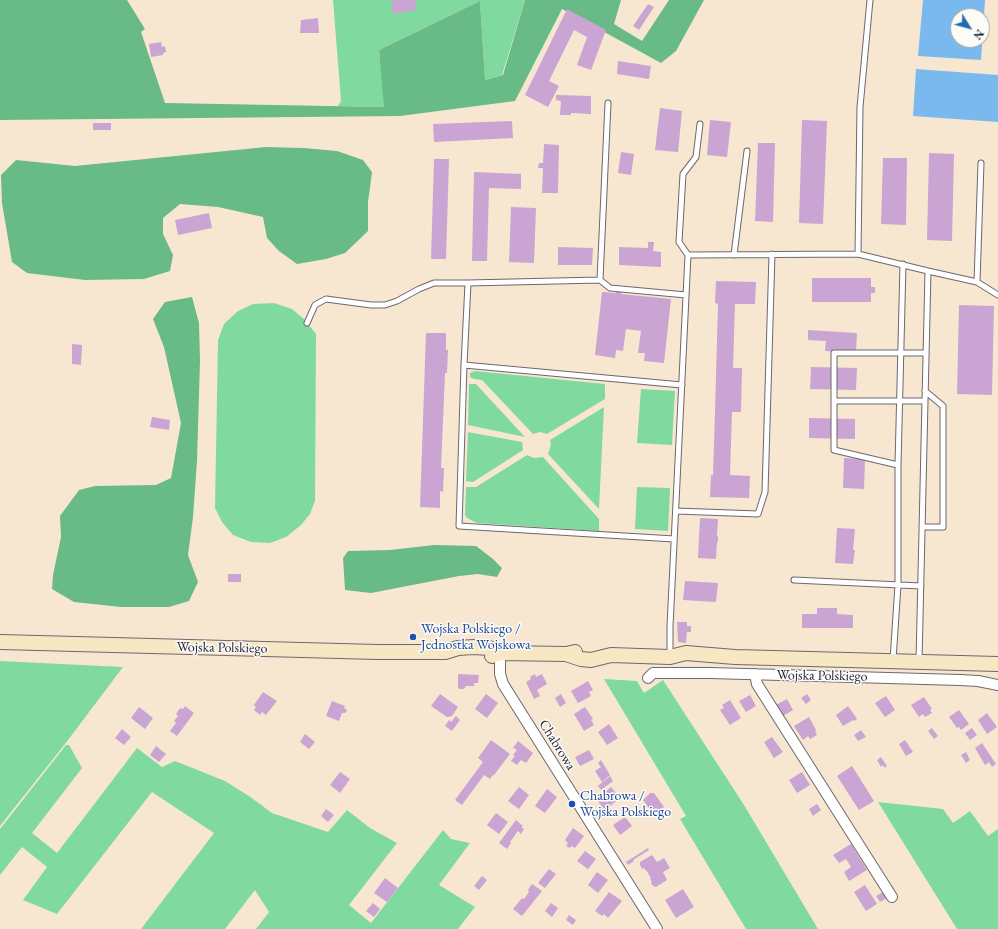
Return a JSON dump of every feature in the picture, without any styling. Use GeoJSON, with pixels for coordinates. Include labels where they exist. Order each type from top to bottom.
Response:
{"type":"FeatureCollection","features":[{"type":"Feature","properties":{"kind":"main road","name":"Wojska Polskiego"},"geometry":{"type":"LineString","coordinates":[[0,642],[378,652],[445,652],[458,648],[474,647],[489,648],[500,652],[566,654],[586,651],[603,651],[611,655],[670,657],[686,653],[735,657],[998,664]]}},
{"type":"Feature","properties":{"kind":"street","name":"Chabrowa"},"geometry":{"type":"LineString","coordinates":[[500,652],[500,674],[503,684],[657,929]]}},
{"type":"Feature","properties":{"kind":"street","name":"Wojska Polskiego"},"geometry":{"type":"LineString","coordinates":[[648,678],[653,673],[755,674],[960,680],[978,681],[998,685]]}},
{"type":"Feature","properties":{"kind":"street"},"geometry":{"type":"LineString","coordinates":[[755,674],[757,684],[892,897]]}},
{"type":"Feature","properties":{"kind":"lane"},"geometry":{"type":"LineString","coordinates":[[858,254],[860,106],[870,0]]}},
{"type":"Feature","properties":{"kind":"lane"},"geometry":{"type":"LineString","coordinates":[[600,280],[608,103]]}},
{"type":"Feature","properties":{"kind":"lane"},"geometry":{"type":"LineString","coordinates":[[670,657],[674,539],[688,255],[679,242],[683,174],[696,157],[700,124]]}},
{"type":"Feature","properties":{"kind":"lane"},"geometry":{"type":"LineString","coordinates":[[734,255],[747,151]]}},
{"type":"Feature","properties":{"kind":"lane"},"geometry":{"type":"LineString","coordinates":[[977,282],[981,163]]}},
{"type":"Feature","properties":{"kind":"lane"},"geometry":{"type":"LineString","coordinates":[[676,511],[758,514],[765,492],[772,254]]}},
{"type":"Feature","properties":{"kind":"lane"},"geometry":{"type":"LineString","coordinates":[[688,255],[858,254],[977,282],[998,295]]}},
{"type":"Feature","properties":{"kind":"lane"},"geometry":{"type":"LineString","coordinates":[[893,661],[898,585],[898,465],[903,264]]}},
{"type":"Feature","properties":{"kind":"lane"},"geometry":{"type":"LineString","coordinates":[[918,661],[928,271]]}},
{"type":"Feature","properties":{"kind":"lane"},"geometry":{"type":"LineString","coordinates":[[307,323],[315,305],[326,299],[371,305],[385,305],[397,301],[419,288],[434,283],[600,280],[610,288],[686,295]]}},
{"type":"Feature","properties":{"kind":"lane"},"geometry":{"type":"LineString","coordinates":[[468,283],[459,526],[674,539]]}},
{"type":"Feature","properties":{"kind":"lane"},"geometry":{"type":"LineString","coordinates":[[898,465],[834,450],[834,353],[926,353]]}},
{"type":"Feature","properties":{"kind":"lane"},"geometry":{"type":"LineString","coordinates":[[464,364],[682,385]]}},
{"type":"Feature","properties":{"kind":"lane"},"geometry":{"type":"LineString","coordinates":[[922,527],[943,527],[943,406],[925,391]]}},
{"type":"Feature","properties":{"kind":"lane"},"geometry":{"type":"LineString","coordinates":[[834,401],[925,401]]}},
{"type":"Feature","properties":{"kind":"lane"},"geometry":{"type":"LineString","coordinates":[[794,580],[921,586]]}},
{"type":"Feature","properties":{"kind":"green space"},"geometry":{"type":"Polygon","coordinates":[[[0,0],[127,0],[145,29],[141,32],[165,103],[384,107],[379,50],[480,1],[485,80],[503,75],[525,0],[621,0],[614,24],[642,41],[669,0],[704,0],[676,51],[661,63],[562,9],[515,101],[400,116],[0,120],[0,0]]]}},
{"type":"Feature","properties":{"kind":"green space"},"geometry":{"type":"Polygon","coordinates":[[[333,0],[525,0],[502,75],[485,80],[480,1],[379,50],[385,107],[338,106],[341,101],[333,0]]]}},
{"type":"Feature","properties":{"kind":"green space"},"geometry":{"type":"Polygon","coordinates":[[[266,147],[337,151],[363,160],[372,172],[368,202],[368,231],[345,253],[326,259],[297,264],[279,251],[267,238],[263,217],[218,207],[180,204],[163,218],[163,234],[173,255],[170,271],[144,279],[85,280],[27,273],[12,262],[2,203],[1,175],[16,160],[75,166],[266,147]]]}},
{"type":"Feature","properties":{"kind":"green space"},"geometry":{"type":"Polygon","coordinates":[[[192,297],[199,323],[200,361],[197,461],[193,517],[188,555],[198,582],[189,601],[169,607],[121,607],[74,602],[52,589],[53,575],[61,537],[60,516],[79,490],[95,486],[156,485],[171,478],[181,423],[164,347],[153,319],[165,302],[192,297]]]}},
{"type":"Feature","properties":{"kind":"green space"},"geometry":{"type":"Polygon","coordinates":[[[274,303],[292,309],[304,319],[316,334],[315,501],[310,514],[301,525],[286,537],[270,543],[251,542],[233,535],[222,522],[215,508],[218,340],[224,324],[238,311],[253,304],[274,303]]]}},
{"type":"Feature","properties":{"kind":"green space"},"geometry":{"type":"Polygon","coordinates":[[[475,371],[605,384],[605,399],[547,434],[540,432],[533,434],[482,380],[470,377],[470,373],[475,371]]]}},
{"type":"Feature","properties":{"kind":"green space"},"geometry":{"type":"Polygon","coordinates":[[[469,384],[476,384],[525,437],[468,425],[469,384]]]}},
{"type":"Feature","properties":{"kind":"green space"},"geometry":{"type":"Polygon","coordinates":[[[641,389],[675,391],[672,445],[637,443],[641,389]]]}},
{"type":"Feature","properties":{"kind":"green space"},"geometry":{"type":"Polygon","coordinates":[[[604,407],[599,509],[548,454],[551,445],[550,440],[604,407]]]}},
{"type":"Feature","properties":{"kind":"green space"},"geometry":{"type":"Polygon","coordinates":[[[468,432],[522,442],[523,450],[473,482],[466,481],[468,432]]]}},
{"type":"Feature","properties":{"kind":"green space"},"geometry":{"type":"Polygon","coordinates":[[[527,455],[534,458],[543,457],[599,519],[599,531],[477,523],[467,518],[465,515],[466,487],[476,487],[527,455]]]}},
{"type":"Feature","properties":{"kind":"green space"},"geometry":{"type":"Polygon","coordinates":[[[637,487],[670,488],[668,531],[635,529],[637,487]]]}},
{"type":"Feature","properties":{"kind":"green space"},"geometry":{"type":"Polygon","coordinates":[[[434,545],[476,546],[502,568],[497,577],[478,574],[459,576],[371,593],[345,590],[343,558],[348,551],[390,550],[434,545]]]}},
{"type":"Feature","properties":{"kind":"green space"},"geometry":{"type":"Polygon","coordinates":[[[0,661],[123,667],[65,744],[0,826],[0,661]]]}},
{"type":"Feature","properties":{"kind":"green space"},"geometry":{"type":"Polygon","coordinates":[[[604,679],[637,681],[644,693],[663,680],[744,805],[818,929],[746,929],[680,819],[686,816],[604,679]]]}},
{"type":"Feature","properties":{"kind":"green space"},"geometry":{"type":"Polygon","coordinates":[[[66,745],[69,745],[82,768],[32,833],[57,853],[137,748],[162,767],[175,761],[225,781],[272,813],[328,832],[347,810],[370,828],[397,843],[349,905],[371,923],[443,830],[451,839],[470,843],[439,885],[475,907],[458,929],[256,929],[269,912],[255,890],[225,929],[141,929],[214,833],[152,792],[57,914],[23,900],[47,867],[22,847],[0,875],[0,829],[66,745]]]}},
{"type":"Feature","properties":{"kind":"green space"},"geometry":{"type":"Polygon","coordinates":[[[878,802],[943,809],[953,823],[970,811],[988,836],[998,829],[998,929],[957,929],[878,802]]]}},
{"type":"Feature","properties":{"kind":"water"},"geometry":{"type":"Polygon","coordinates":[[[923,0],[985,0],[984,8],[950,8],[950,48],[982,48],[981,60],[918,56],[923,0]]]}},
{"type":"Feature","properties":{"kind":"water"},"geometry":{"type":"Polygon","coordinates":[[[916,69],[998,75],[998,122],[913,116],[916,69]]]}},
{"type":"Feature","properties":{"kind":"building"},"geometry":{"type":"Polygon","coordinates":[[[415,0],[417,10],[393,14],[391,1],[415,0]]]}},
{"type":"Feature","properties":{"kind":"building"},"geometry":{"type":"Polygon","coordinates":[[[648,4],[654,7],[639,30],[633,26],[648,4]]]}},
{"type":"Feature","properties":{"kind":"building"},"geometry":{"type":"Polygon","coordinates":[[[567,9],[606,30],[591,70],[577,65],[587,37],[574,30],[549,81],[559,86],[548,107],[525,95],[567,9]]]}},
{"type":"Feature","properties":{"kind":"building"},"geometry":{"type":"Polygon","coordinates":[[[318,18],[319,33],[300,33],[301,20],[318,18]]]}},
{"type":"Feature","properties":{"kind":"building"},"geometry":{"type":"Polygon","coordinates":[[[161,42],[162,47],[165,46],[166,52],[163,53],[163,55],[151,57],[149,44],[161,42]]]}},
{"type":"Feature","properties":{"kind":"building"},"geometry":{"type":"Polygon","coordinates":[[[618,61],[651,66],[649,79],[617,74],[618,61]]]}},
{"type":"Feature","properties":{"kind":"building"},"geometry":{"type":"Polygon","coordinates":[[[556,95],[591,96],[591,114],[571,113],[571,115],[560,115],[561,101],[556,100],[556,95]]]}},
{"type":"Feature","properties":{"kind":"building"},"geometry":{"type":"Polygon","coordinates":[[[660,108],[682,111],[678,152],[655,150],[660,108]]]}},
{"type":"Feature","properties":{"kind":"building"},"geometry":{"type":"Polygon","coordinates":[[[710,120],[731,122],[727,157],[707,155],[710,120]]]}},
{"type":"Feature","properties":{"kind":"building"},"geometry":{"type":"Polygon","coordinates":[[[802,120],[827,121],[823,224],[799,223],[802,120]]]}},
{"type":"Feature","properties":{"kind":"building"},"geometry":{"type":"Polygon","coordinates":[[[512,121],[513,138],[434,142],[433,124],[512,121]]]}},
{"type":"Feature","properties":{"kind":"building"},"geometry":{"type":"Polygon","coordinates":[[[93,123],[111,123],[111,130],[93,130],[93,123]]]}},
{"type":"Feature","properties":{"kind":"building"},"geometry":{"type":"Polygon","coordinates":[[[758,143],[775,143],[773,222],[755,221],[758,143]]]}},
{"type":"Feature","properties":{"kind":"building"},"geometry":{"type":"Polygon","coordinates":[[[544,144],[559,145],[558,193],[542,193],[543,168],[538,168],[539,163],[543,163],[544,144]]]}},
{"type":"Feature","properties":{"kind":"building"},"geometry":{"type":"Polygon","coordinates":[[[621,152],[634,154],[631,175],[618,173],[621,152]]]}},
{"type":"Feature","properties":{"kind":"building"},"geometry":{"type":"Polygon","coordinates":[[[929,153],[954,154],[952,241],[927,240],[929,153]]]}},
{"type":"Feature","properties":{"kind":"building"},"geometry":{"type":"Polygon","coordinates":[[[883,158],[907,158],[906,225],[881,224],[883,158]]]}},
{"type":"Feature","properties":{"kind":"building"},"geometry":{"type":"Polygon","coordinates":[[[434,159],[449,159],[446,259],[431,259],[434,159]]]}},
{"type":"Feature","properties":{"kind":"building"},"geometry":{"type":"Polygon","coordinates":[[[474,172],[521,174],[521,189],[489,188],[487,261],[472,261],[474,172]]]}},
{"type":"Feature","properties":{"kind":"building"},"geometry":{"type":"Polygon","coordinates":[[[511,207],[536,208],[534,263],[509,262],[511,207]]]}},
{"type":"Feature","properties":{"kind":"building"},"geometry":{"type":"Polygon","coordinates":[[[209,213],[212,228],[178,235],[175,220],[209,213]]]}},
{"type":"Feature","properties":{"kind":"building"},"geometry":{"type":"Polygon","coordinates":[[[648,242],[654,242],[653,251],[661,252],[661,267],[619,265],[619,247],[648,248],[648,242]]]}},
{"type":"Feature","properties":{"kind":"building"},"geometry":{"type":"Polygon","coordinates":[[[558,247],[593,248],[592,265],[558,265],[558,247]]]}},
{"type":"Feature","properties":{"kind":"building"},"geometry":{"type":"Polygon","coordinates":[[[812,278],[871,278],[871,287],[875,287],[875,293],[871,293],[871,302],[812,302],[812,278]]]}},
{"type":"Feature","properties":{"kind":"building"},"geometry":{"type":"Polygon","coordinates":[[[716,281],[756,282],[755,304],[735,304],[733,368],[742,368],[741,412],[732,412],[730,475],[750,476],[749,498],[710,497],[711,475],[713,475],[718,304],[715,303],[716,281]]]}},
{"type":"Feature","properties":{"kind":"building"},"geometry":{"type":"Polygon","coordinates":[[[616,291],[621,292],[621,294],[671,299],[664,363],[644,361],[645,353],[638,353],[641,331],[626,329],[623,351],[616,350],[615,358],[595,355],[602,292],[616,293],[616,291]]]}},
{"type":"Feature","properties":{"kind":"building"},"geometry":{"type":"Polygon","coordinates":[[[959,305],[994,306],[992,395],[957,394],[959,305]]]}},
{"type":"Feature","properties":{"kind":"building"},"geometry":{"type":"Polygon","coordinates":[[[808,330],[857,333],[856,353],[825,351],[826,341],[808,340],[808,330]]]}},
{"type":"Feature","properties":{"kind":"building"},"geometry":{"type":"Polygon","coordinates":[[[426,333],[446,333],[446,350],[448,350],[447,373],[445,373],[441,468],[444,468],[443,492],[440,491],[440,508],[420,507],[426,333]]]}},
{"type":"Feature","properties":{"kind":"building"},"geometry":{"type":"Polygon","coordinates":[[[72,344],[82,345],[81,365],[72,364],[72,344]]]}},
{"type":"Feature","properties":{"kind":"building"},"geometry":{"type":"Polygon","coordinates":[[[811,367],[857,368],[856,390],[810,389],[811,367]]]}},
{"type":"Feature","properties":{"kind":"building"},"geometry":{"type":"Polygon","coordinates":[[[152,417],[170,420],[169,430],[150,427],[152,417]]]}},
{"type":"Feature","properties":{"kind":"building"},"geometry":{"type":"Polygon","coordinates":[[[809,418],[855,419],[855,439],[809,438],[809,418]]]}},
{"type":"Feature","properties":{"kind":"building"},"geometry":{"type":"Polygon","coordinates":[[[844,458],[865,459],[864,489],[843,488],[844,458]]]}},
{"type":"Feature","properties":{"kind":"building"},"geometry":{"type":"Polygon","coordinates":[[[700,518],[718,519],[716,559],[698,558],[700,518]]]}},
{"type":"Feature","properties":{"kind":"building"},"geometry":{"type":"Polygon","coordinates":[[[837,528],[855,529],[853,564],[835,563],[837,528]]]}},
{"type":"Feature","properties":{"kind":"building"},"geometry":{"type":"Polygon","coordinates":[[[228,574],[241,574],[241,582],[228,582],[228,574]]]}},
{"type":"Feature","properties":{"kind":"building"},"geometry":{"type":"Polygon","coordinates":[[[685,581],[718,583],[716,602],[683,600],[685,581]]]}},
{"type":"Feature","properties":{"kind":"building"},"geometry":{"type":"Polygon","coordinates":[[[817,608],[837,608],[837,614],[853,615],[853,628],[802,628],[802,614],[817,614],[817,608]]]}},
{"type":"Feature","properties":{"kind":"building"},"geometry":{"type":"Polygon","coordinates":[[[677,622],[687,622],[687,626],[691,626],[691,632],[687,632],[686,643],[678,642],[677,622]]]}},
{"type":"Feature","properties":{"kind":"building"},"geometry":{"type":"Polygon","coordinates":[[[458,674],[479,675],[478,683],[474,683],[474,686],[466,686],[464,689],[459,689],[458,674]]]}},
{"type":"Feature","properties":{"kind":"building"},"geometry":{"type":"Polygon","coordinates":[[[535,674],[536,677],[542,674],[547,684],[537,690],[540,696],[534,699],[526,682],[535,674]]]}},
{"type":"Feature","properties":{"kind":"building"},"geometry":{"type":"Polygon","coordinates":[[[588,681],[593,690],[589,692],[591,696],[578,703],[571,691],[588,681]]]}},
{"type":"Feature","properties":{"kind":"building"},"geometry":{"type":"Polygon","coordinates":[[[263,692],[277,701],[266,715],[262,712],[260,715],[254,710],[256,707],[254,705],[263,692]]]}},
{"type":"Feature","properties":{"kind":"building"},"geometry":{"type":"Polygon","coordinates":[[[440,694],[458,707],[452,716],[447,717],[431,706],[440,694]]]}},
{"type":"Feature","properties":{"kind":"building"},"geometry":{"type":"Polygon","coordinates":[[[486,694],[498,703],[487,718],[475,709],[486,694]]]}},
{"type":"Feature","properties":{"kind":"building"},"geometry":{"type":"Polygon","coordinates":[[[561,694],[566,703],[560,707],[555,698],[561,694]]]}},
{"type":"Feature","properties":{"kind":"building"},"geometry":{"type":"Polygon","coordinates":[[[807,694],[811,700],[806,704],[801,698],[807,694]]]}},
{"type":"Feature","properties":{"kind":"building"},"geometry":{"type":"Polygon","coordinates":[[[750,695],[756,706],[746,712],[739,701],[750,695]]]}},
{"type":"Feature","properties":{"kind":"building"},"geometry":{"type":"Polygon","coordinates":[[[886,696],[895,710],[885,717],[875,703],[886,696]]]}},
{"type":"Feature","properties":{"kind":"building"},"geometry":{"type":"Polygon","coordinates":[[[924,697],[932,709],[930,710],[932,713],[925,717],[923,714],[919,717],[911,705],[924,697]]]}},
{"type":"Feature","properties":{"kind":"building"},"geometry":{"type":"Polygon","coordinates":[[[787,699],[793,710],[783,716],[776,705],[787,699]]]}},
{"type":"Feature","properties":{"kind":"building"},"geometry":{"type":"Polygon","coordinates":[[[730,700],[741,718],[730,725],[720,710],[724,708],[722,705],[730,700]]]}},
{"type":"Feature","properties":{"kind":"building"},"geometry":{"type":"Polygon","coordinates":[[[332,701],[345,706],[344,708],[347,710],[345,713],[342,713],[339,721],[326,716],[332,701]]]}},
{"type":"Feature","properties":{"kind":"building"},"geometry":{"type":"Polygon","coordinates":[[[185,706],[194,713],[177,736],[170,731],[176,723],[174,721],[178,716],[176,714],[180,708],[183,709],[185,706]]]}},
{"type":"Feature","properties":{"kind":"building"},"geometry":{"type":"Polygon","coordinates":[[[848,706],[857,719],[843,726],[836,715],[848,706]]]}},
{"type":"Feature","properties":{"kind":"building"},"geometry":{"type":"Polygon","coordinates":[[[139,707],[153,718],[145,729],[131,718],[139,707]]]}},
{"type":"Feature","properties":{"kind":"building"},"geometry":{"type":"Polygon","coordinates":[[[585,707],[593,719],[591,720],[594,725],[584,731],[574,714],[585,707]]]}},
{"type":"Feature","properties":{"kind":"building"},"geometry":{"type":"Polygon","coordinates":[[[959,710],[969,724],[961,730],[959,727],[957,728],[949,717],[959,710]]]}},
{"type":"Feature","properties":{"kind":"building"},"geometry":{"type":"Polygon","coordinates":[[[987,713],[997,727],[987,734],[978,720],[987,713]]]}},
{"type":"Feature","properties":{"kind":"building"},"geometry":{"type":"Polygon","coordinates":[[[456,716],[460,720],[452,731],[445,726],[449,720],[451,722],[456,716]]]}},
{"type":"Feature","properties":{"kind":"building"},"geometry":{"type":"Polygon","coordinates":[[[809,717],[817,735],[810,739],[808,736],[803,740],[794,726],[809,717]]]}},
{"type":"Feature","properties":{"kind":"building"},"geometry":{"type":"Polygon","coordinates":[[[609,724],[618,738],[607,745],[598,732],[609,724]]]}},
{"type":"Feature","properties":{"kind":"building"},"geometry":{"type":"Polygon","coordinates":[[[932,728],[938,736],[934,739],[928,731],[932,728]]]}},
{"type":"Feature","properties":{"kind":"building"},"geometry":{"type":"Polygon","coordinates":[[[972,728],[977,735],[970,740],[965,733],[972,728]]]}},
{"type":"Feature","properties":{"kind":"building"},"geometry":{"type":"Polygon","coordinates":[[[122,729],[131,737],[124,745],[115,738],[122,729]]]}},
{"type":"Feature","properties":{"kind":"building"},"geometry":{"type":"Polygon","coordinates":[[[861,730],[866,737],[858,741],[854,735],[861,730]]]}},
{"type":"Feature","properties":{"kind":"building"},"geometry":{"type":"Polygon","coordinates":[[[305,734],[315,742],[309,749],[300,742],[305,734]]]}},
{"type":"Feature","properties":{"kind":"building"},"geometry":{"type":"Polygon","coordinates":[[[772,737],[783,752],[774,758],[764,742],[772,737]]]}},
{"type":"Feature","properties":{"kind":"building"},"geometry":{"type":"Polygon","coordinates":[[[491,740],[510,754],[490,779],[484,775],[462,805],[455,800],[483,762],[478,758],[491,740]]]}},
{"type":"Feature","properties":{"kind":"building"},"geometry":{"type":"Polygon","coordinates":[[[905,740],[913,752],[906,756],[899,744],[905,740]]]}},
{"type":"Feature","properties":{"kind":"building"},"geometry":{"type":"Polygon","coordinates":[[[518,741],[533,753],[526,763],[521,760],[517,765],[511,761],[517,750],[513,748],[518,741]]]}},
{"type":"Feature","properties":{"kind":"building"},"geometry":{"type":"Polygon","coordinates":[[[982,743],[996,764],[992,767],[989,762],[985,765],[975,748],[982,743]]]}},
{"type":"Feature","properties":{"kind":"building"},"geometry":{"type":"Polygon","coordinates":[[[156,746],[166,754],[159,762],[150,755],[156,746]]]}},
{"type":"Feature","properties":{"kind":"building"},"geometry":{"type":"Polygon","coordinates":[[[589,750],[594,759],[580,766],[575,757],[589,750]]]}},
{"type":"Feature","properties":{"kind":"building"},"geometry":{"type":"Polygon","coordinates":[[[966,752],[970,760],[966,763],[961,755],[966,752]]]}},
{"type":"Feature","properties":{"kind":"building"},"geometry":{"type":"Polygon","coordinates":[[[881,757],[887,766],[885,768],[883,765],[881,767],[877,760],[881,757]]]}},
{"type":"Feature","properties":{"kind":"building"},"geometry":{"type":"Polygon","coordinates":[[[601,760],[610,775],[602,782],[595,771],[601,767],[598,763],[601,760]]]}},
{"type":"Feature","properties":{"kind":"building"},"geometry":{"type":"Polygon","coordinates":[[[852,766],[874,801],[859,810],[837,776],[852,766]]]}},
{"type":"Feature","properties":{"kind":"building"},"geometry":{"type":"Polygon","coordinates":[[[340,772],[350,779],[340,793],[330,785],[340,772]]]}},
{"type":"Feature","properties":{"kind":"building"},"geometry":{"type":"Polygon","coordinates":[[[802,772],[810,785],[797,793],[789,780],[802,772]]]}},
{"type":"Feature","properties":{"kind":"building"},"geometry":{"type":"Polygon","coordinates":[[[610,776],[613,781],[601,790],[598,786],[610,776]]]}},
{"type":"Feature","properties":{"kind":"building"},"geometry":{"type":"Polygon","coordinates":[[[519,787],[529,795],[519,809],[508,801],[519,787]]]}},
{"type":"Feature","properties":{"kind":"building"},"geometry":{"type":"Polygon","coordinates":[[[611,787],[620,798],[605,810],[596,799],[611,787]]]}},
{"type":"Feature","properties":{"kind":"building"},"geometry":{"type":"Polygon","coordinates":[[[547,789],[557,797],[545,813],[535,806],[547,789]]]}},
{"type":"Feature","properties":{"kind":"building"},"geometry":{"type":"Polygon","coordinates":[[[650,793],[654,793],[664,807],[653,814],[643,800],[650,793]]]}},
{"type":"Feature","properties":{"kind":"building"},"geometry":{"type":"Polygon","coordinates":[[[817,804],[821,810],[813,816],[809,809],[817,804]]]}},
{"type":"Feature","properties":{"kind":"building"},"geometry":{"type":"Polygon","coordinates":[[[326,809],[334,815],[328,822],[321,816],[326,809]]]}},
{"type":"Feature","properties":{"kind":"building"},"geometry":{"type":"Polygon","coordinates":[[[496,813],[508,822],[499,834],[487,825],[496,813]]]}},
{"type":"Feature","properties":{"kind":"building"},"geometry":{"type":"Polygon","coordinates":[[[625,817],[632,826],[620,835],[613,825],[625,817]]]}},
{"type":"Feature","properties":{"kind":"building"},"geometry":{"type":"Polygon","coordinates":[[[516,820],[523,826],[521,827],[524,829],[521,834],[518,831],[507,849],[499,843],[516,820]]]}},
{"type":"Feature","properties":{"kind":"building"},"geometry":{"type":"Polygon","coordinates":[[[573,828],[584,836],[575,848],[572,846],[570,848],[566,846],[568,843],[565,840],[573,828]]]}},
{"type":"Feature","properties":{"kind":"building"},"geometry":{"type":"Polygon","coordinates":[[[851,844],[867,870],[849,881],[844,872],[851,867],[846,859],[839,863],[833,855],[851,844]]]}},
{"type":"Feature","properties":{"kind":"building"},"geometry":{"type":"Polygon","coordinates":[[[648,848],[649,850],[628,865],[626,862],[648,848]]]}},
{"type":"Feature","properties":{"kind":"building"},"geometry":{"type":"Polygon","coordinates":[[[585,851],[596,859],[588,869],[577,861],[585,851]]]}},
{"type":"Feature","properties":{"kind":"building"},"geometry":{"type":"Polygon","coordinates":[[[652,855],[657,862],[664,858],[670,868],[663,872],[667,880],[656,887],[651,883],[651,878],[646,870],[644,868],[642,869],[640,865],[640,862],[652,855]]]}},
{"type":"Feature","properties":{"kind":"building"},"geometry":{"type":"Polygon","coordinates":[[[549,869],[556,874],[545,888],[538,883],[549,869]]]}},
{"type":"Feature","properties":{"kind":"building"},"geometry":{"type":"Polygon","coordinates":[[[597,872],[608,880],[598,893],[588,885],[597,872]]]}},
{"type":"Feature","properties":{"kind":"building"},"geometry":{"type":"Polygon","coordinates":[[[482,876],[487,880],[479,890],[474,886],[482,876]]]}},
{"type":"Feature","properties":{"kind":"building"},"geometry":{"type":"Polygon","coordinates":[[[385,878],[398,888],[387,902],[374,893],[385,878]]]}},
{"type":"Feature","properties":{"kind":"building"},"geometry":{"type":"Polygon","coordinates":[[[532,884],[542,891],[522,916],[513,909],[522,898],[524,899],[532,884]]]}},
{"type":"Feature","properties":{"kind":"building"},"geometry":{"type":"Polygon","coordinates":[[[865,885],[877,904],[866,911],[854,892],[865,885]]]}},
{"type":"Feature","properties":{"kind":"building"},"geometry":{"type":"Polygon","coordinates":[[[683,889],[694,907],[676,918],[665,900],[683,889]]]}},
{"type":"Feature","properties":{"kind":"building"},"geometry":{"type":"Polygon","coordinates":[[[609,892],[622,901],[608,918],[604,914],[602,916],[595,911],[609,892]]]}},
{"type":"Feature","properties":{"kind":"building"},"geometry":{"type":"Polygon","coordinates":[[[883,892],[887,898],[880,902],[876,896],[883,892]]]}},
{"type":"Feature","properties":{"kind":"building"},"geometry":{"type":"Polygon","coordinates":[[[373,903],[380,909],[374,917],[366,911],[373,903]]]}},
{"type":"Feature","properties":{"kind":"building"},"geometry":{"type":"Polygon","coordinates":[[[551,903],[558,908],[552,917],[545,911],[551,903]]]}},
{"type":"Feature","properties":{"kind":"building"},"geometry":{"type":"Polygon","coordinates":[[[569,915],[576,920],[573,925],[566,920],[569,915]]]}},
{"type":"Feature","properties":{"kind":"place","name":"Wojska Polskiego / Jednostka Wojskowa"},"geometry":{"type":"Point","coordinates":[413,637]}},
{"type":"Feature","properties":{"kind":"place","name":"Chabrowa / Wojska Polskiego"},"geometry":{"type":"Point","coordinates":[572,804]}}]}
